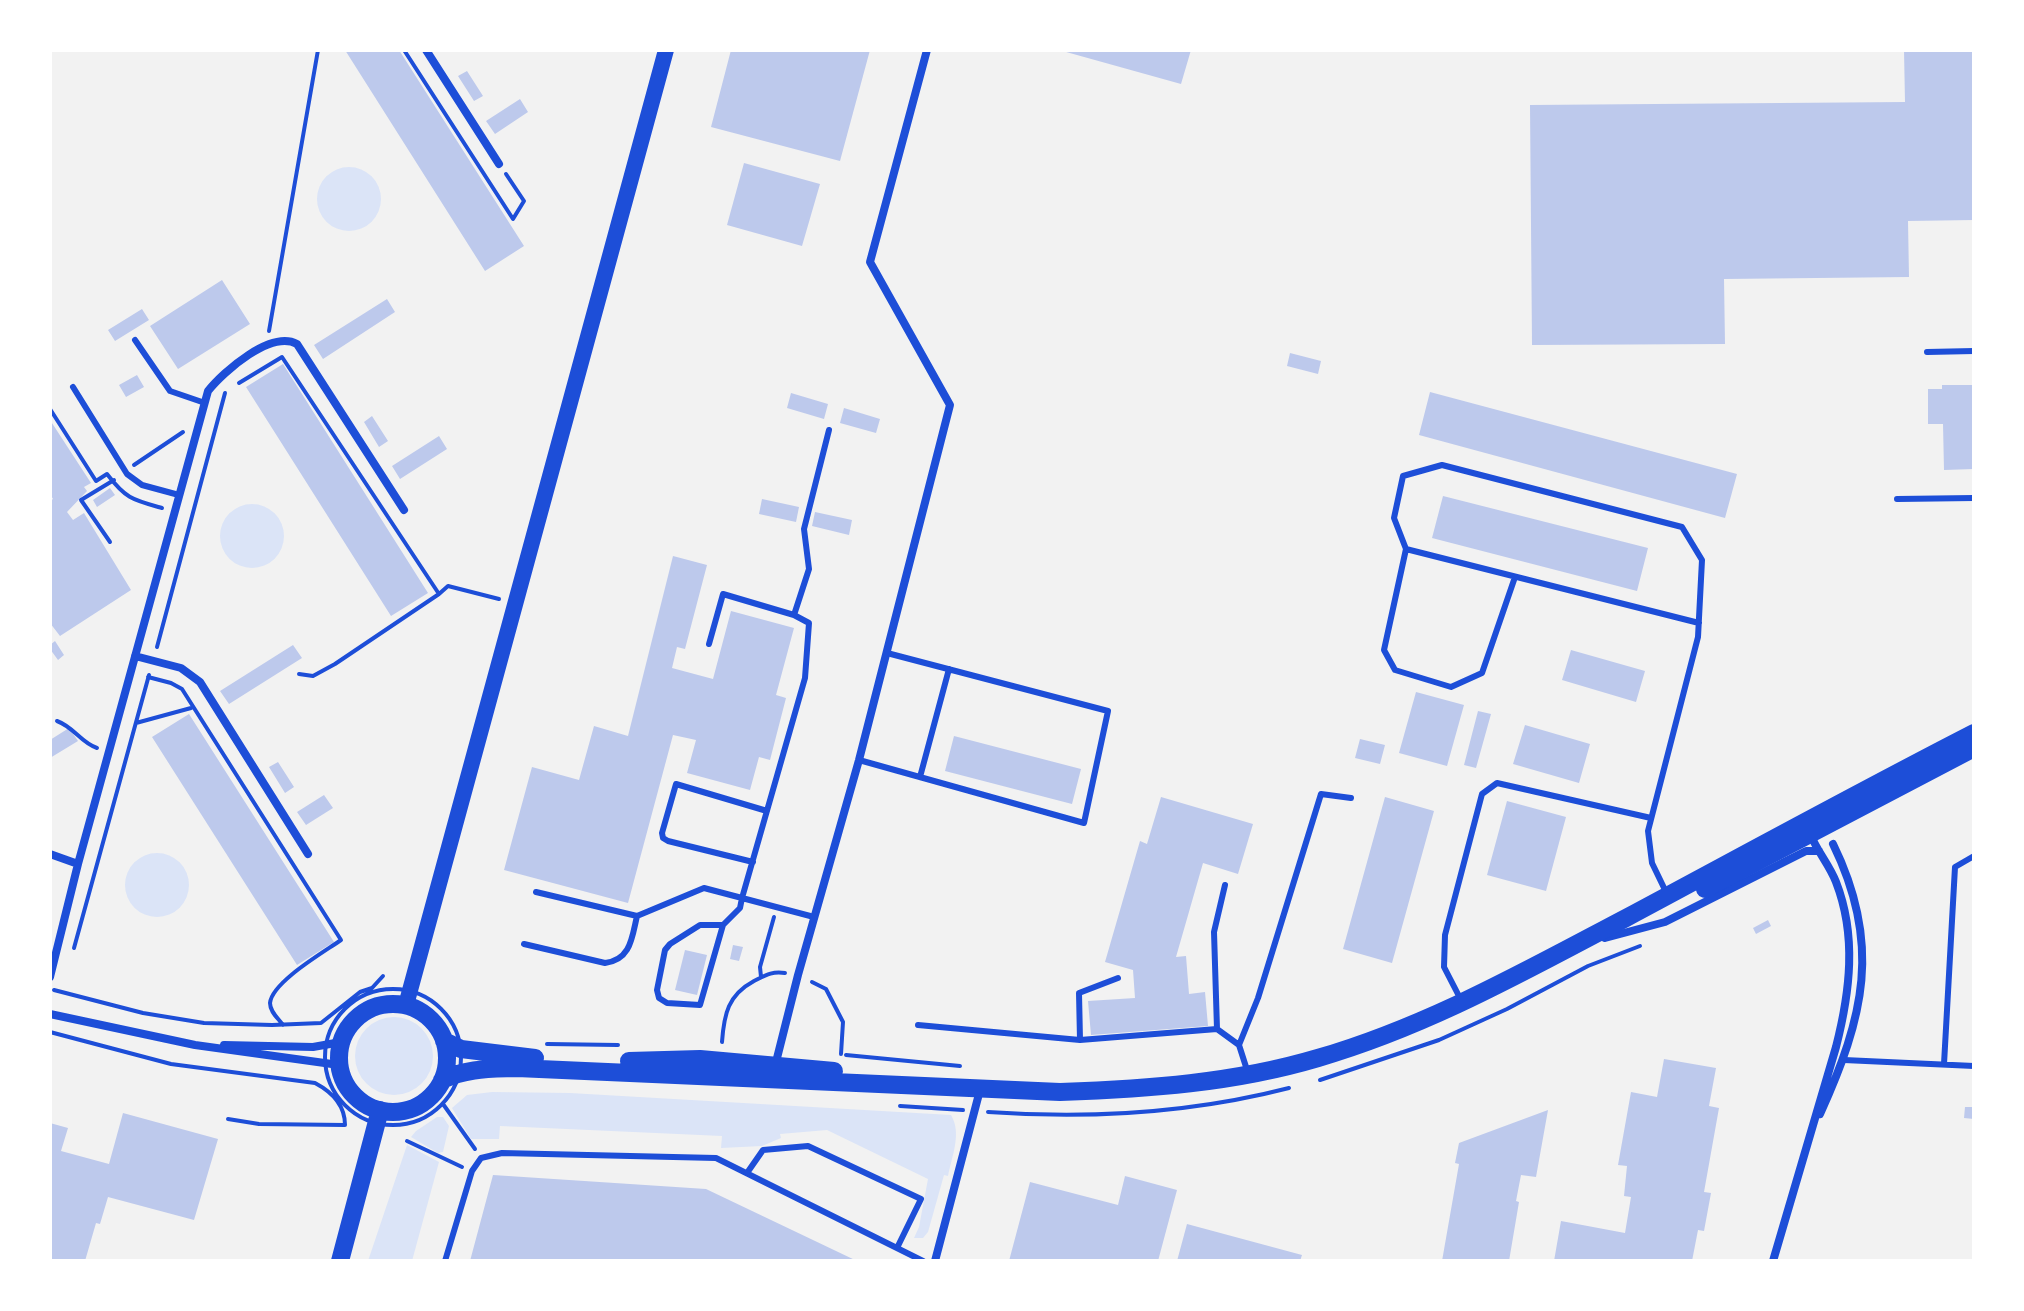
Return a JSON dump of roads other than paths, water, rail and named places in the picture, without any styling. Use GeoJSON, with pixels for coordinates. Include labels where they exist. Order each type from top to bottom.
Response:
{"type":"FeatureCollection","features":[{"type":"Feature","properties":{"kind":"main road"},"geometry":{"type":"LineString","coordinates":[[408,998],[666,50]]}},
{"type":"Feature","properties":{"kind":"main road"},"geometry":{"type":"LineString","coordinates":[[442,1080],[460,1072],[517,1068],[1060,1092],[1143,1089],[1248,1074],[1315,1059],[1370,1042],[1463,1004],[1667,896],[1808,830],[1836,821],[1973,739]]}},
{"type":"Feature","properties":{"kind":"main road"},"geometry":{"type":"LineString","coordinates":[[1511,981],[1605,938],[1973,739]]}},
{"type":"Feature","properties":{"kind":"main road"},"geometry":{"type":"LineString","coordinates":[[1826,847],[1828,831],[1836,821]]}},
{"type":"Feature","properties":{"kind":"main road"},"geometry":{"type":"LineString","coordinates":[[1808,830],[1826,847]]}},
{"type":"Feature","properties":{"kind":"main road"},"geometry":{"type":"LineString","coordinates":[[408,998],[453,1039],[530,1058],[600,1062],[700,1059],[777,1064],[980,1089]]}},
{"type":"Feature","properties":{"kind":"main road"},"geometry":{"type":"LineString","coordinates":[[378,1117],[356,1097],[332,1064],[333,1044],[366,1011],[408,998]]}},
{"type":"Feature","properties":{"kind":"main road"},"geometry":{"type":"LineString","coordinates":[[378,1117],[420,1104],[433,1094],[442,1080],[453,1039]]}},
{"type":"Feature","properties":{"kind":"main road"},"geometry":{"type":"LineString","coordinates":[[777,1064],[783,1075],[793,1080]]}},
{"type":"Feature","properties":{"kind":"main road"},"geometry":{"type":"LineString","coordinates":[[340,1261],[378,1117]]}},
{"type":"Feature","properties":{"kind":"street"},"geometry":{"type":"LineString","coordinates":[[426,50],[499,164]]}},
{"type":"Feature","properties":{"kind":"street"},"geometry":{"type":"LineString","coordinates":[[662,1073],[710,1070],[764,1072],[777,1064],[887,653],[950,405],[870,262],[927,50]]}},
{"type":"Feature","properties":{"kind":"street"},"geometry":{"type":"LineString","coordinates":[[50,977],[108,752],[208,391],[220,376],[271,342],[287,339],[297,344],[404,510]]}},
{"type":"Feature","properties":{"kind":"street"},"geometry":{"type":"LineString","coordinates":[[135,656],[181,668],[200,682],[308,854]]}},
{"type":"Feature","properties":{"kind":"street"},"geometry":{"type":"LineString","coordinates":[[1605,938],[1665,922],[1806,851],[1826,847]]}},
{"type":"Feature","properties":{"kind":"street"},"geometry":{"type":"LineString","coordinates":[[1809,1136],[1844,1060],[1857,1012],[1863,945],[1858,906],[1826,847]]}},
{"type":"Feature","properties":{"kind":"street"},"geometry":{"type":"LineString","coordinates":[[1773,1261],[1836,1047],[1849,975],[1850,944],[1846,917],[1826,847]]}},
{"type":"Feature","properties":{"kind":"street"},"geometry":{"type":"LineString","coordinates":[[50,854],[78,864]]}},
{"type":"Feature","properties":{"kind":"street"},"geometry":{"type":"LineString","coordinates":[[50,1014],[195,1045],[332,1064]]}},
{"type":"Feature","properties":{"kind":"street"},"geometry":{"type":"LineString","coordinates":[[195,1045],[333,1044]]}},
{"type":"Feature","properties":{"kind":"street"},"geometry":{"type":"LineString","coordinates":[[935,1261],[980,1089]]}},
{"type":"Feature","properties":{"kind":"lane"},"geometry":{"type":"LineString","coordinates":[[135,340],[170,391],[205,403]]}},
{"type":"Feature","properties":{"kind":"lane"},"geometry":{"type":"LineString","coordinates":[[1927,352],[1974,351]]}},
{"type":"Feature","properties":{"kind":"lane"},"geometry":{"type":"LineString","coordinates":[[73,387],[127,474],[142,485],[179,495]]}},
{"type":"Feature","properties":{"kind":"lane"},"geometry":{"type":"LineString","coordinates":[[794,615],[809,569],[804,529],[829,430]]}},
{"type":"Feature","properties":{"kind":"lane"},"geometry":{"type":"LineString","coordinates":[[1515,577],[1482,673],[1451,687],[1395,670],[1384,650],[1406,549],[1394,518],[1403,476],[1442,465],[1682,527],[1702,560],[1698,637],[1648,831],[1652,863],[1667,896]]}},
{"type":"Feature","properties":{"kind":"lane"},"geometry":{"type":"LineString","coordinates":[[1897,499],[1974,498]]}},
{"type":"Feature","properties":{"kind":"lane"},"geometry":{"type":"LineString","coordinates":[[1406,549],[1699,623]]}},
{"type":"Feature","properties":{"kind":"lane"},"geometry":{"type":"LineString","coordinates":[[709,644],[723,594],[794,615],[809,623],[805,678],[740,908],[723,925],[700,1005],[667,1003],[659,998],[657,990],[665,950],[670,944],[700,925],[723,925]]}},
{"type":"Feature","properties":{"kind":"lane"},"geometry":{"type":"LineString","coordinates":[[859,760],[1084,823],[1108,711],[887,653]]}},
{"type":"Feature","properties":{"kind":"lane"},"geometry":{"type":"LineString","coordinates":[[920,777],[949,669]]}},
{"type":"Feature","properties":{"kind":"lane"},"geometry":{"type":"LineString","coordinates":[[1463,1004],[1444,967],[1445,935],[1482,794],[1497,783],[1651,818]]}},
{"type":"Feature","properties":{"kind":"lane"},"geometry":{"type":"LineString","coordinates":[[753,862],[668,841],[662,833],[665,821],[676,784],[767,811]]}},
{"type":"Feature","properties":{"kind":"lane"},"geometry":{"type":"LineString","coordinates":[[1239,1045],[1258,998],[1321,794],[1351,798]]}},
{"type":"Feature","properties":{"kind":"lane"},"geometry":{"type":"LineString","coordinates":[[1944,1064],[1955,867],[1974,856]]}},
{"type":"Feature","properties":{"kind":"lane"},"geometry":{"type":"LineString","coordinates":[[1217,1029],[1214,932],[1225,885]]}},
{"type":"Feature","properties":{"kind":"lane"},"geometry":{"type":"LineString","coordinates":[[536,892],[637,916],[704,888],[814,917]]}},
{"type":"Feature","properties":{"kind":"lane"},"geometry":{"type":"LineString","coordinates":[[524,944],[605,963],[616,962],[626,953],[637,916]]}},
{"type":"Feature","properties":{"kind":"lane"},"geometry":{"type":"LineString","coordinates":[[1080,1040],[1079,993],[1118,978]]}},
{"type":"Feature","properties":{"kind":"lane"},"geometry":{"type":"LineString","coordinates":[[918,1025],[1080,1040],[1217,1029],[1239,1045],[1248,1074]]}},
{"type":"Feature","properties":{"kind":"lane"},"geometry":{"type":"LineString","coordinates":[[1844,1060],[1974,1066]]}},
{"type":"Feature","properties":{"kind":"lane"},"geometry":{"type":"LineString","coordinates":[[747,1173],[763,1150],[808,1146],[921,1199],[897,1248]]}},
{"type":"Feature","properties":{"kind":"lane"},"geometry":{"type":"LineString","coordinates":[[445,1261],[472,1171],[481,1158],[502,1153],[716,1158],[923,1261]]}}]}
